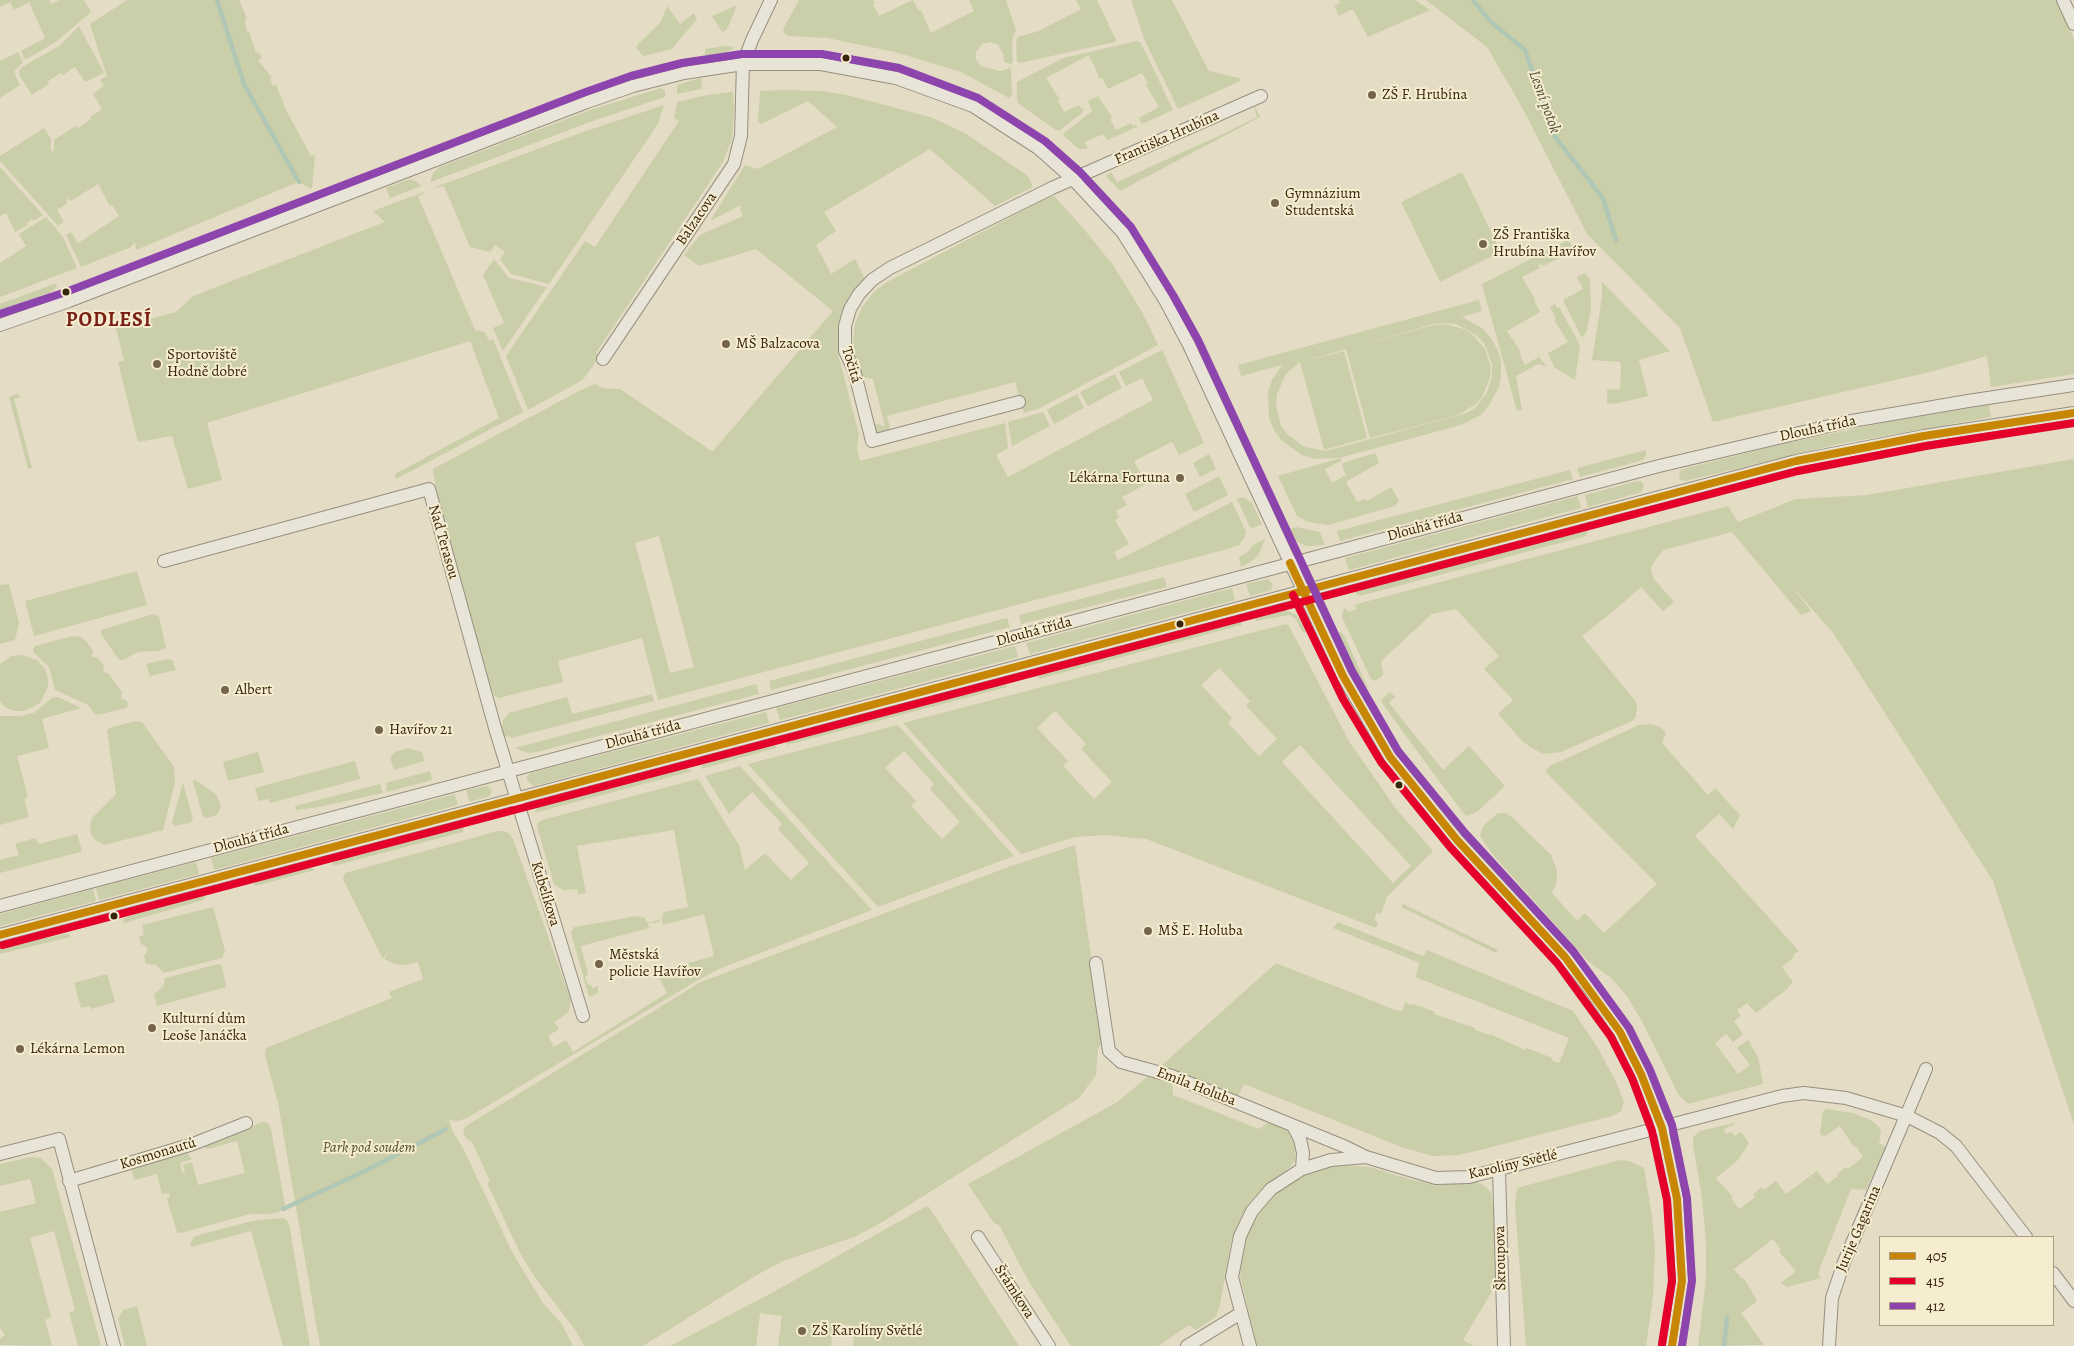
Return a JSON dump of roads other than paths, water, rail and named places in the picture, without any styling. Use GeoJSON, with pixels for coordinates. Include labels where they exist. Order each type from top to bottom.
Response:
{"type":"FeatureCollection","features":[{"type":"Feature","properties":{"kind":"street","name":"Balzacova"},"geometry":{"type":"LineString","coordinates":[[603,358],[734,164],[741,136],[744,64],[752,40],[771,0]]}},
{"type":"Feature","properties":{"kind":"street"},"geometry":{"type":"LineString","coordinates":[[2063,0],[2074,24]]}},
{"type":"Feature","properties":{"kind":"street"},"geometry":{"type":"LineString","coordinates":[[0,325],[69,301],[617,91],[684,73],[744,64],[821,64],[896,78],[973,106],[1029,140],[1073,179],[1123,233],[1165,300],[1189,344],[1302,591],[1352,695],[1390,758],[1432,811],[1565,957],[1620,1032],[1641,1074],[1662,1128],[1678,1199],[1681,1272],[1672,1346]]}},
{"type":"Feature","properties":{"kind":"street","name":"Františka Hrubína"},"geometry":{"type":"LineString","coordinates":[[1073,179],[1261,96]]}},
{"type":"Feature","properties":{"kind":"street","name":"Točitá"},"geometry":{"type":"LineString","coordinates":[[1019,402],[872,442],[854,370],[845,351],[845,326],[850,309],[859,294],[872,280],[890,268],[1073,179]]}},
{"type":"Feature","properties":{"kind":"street","name":"Dlouhá třída"},"geometry":{"type":"LineString","coordinates":[[0,906],[1650,469],[1786,435],[1892,413],[2074,385]]}},
{"type":"Feature","properties":{"kind":"street","name":"Dlouhá třída"},"geometry":{"type":"LineString","coordinates":[[0,935],[1796,461],[1924,436],[2074,413]]}},
{"type":"Feature","properties":{"kind":"street","name":"Nad Terasou"},"geometry":{"type":"LineString","coordinates":[[164,561],[428,489],[508,771]]}},
{"type":"Feature","properties":{"kind":"street","name":"Kubelíkova"},"geometry":{"type":"LineString","coordinates":[[508,771],[583,1016]]}},
{"type":"Feature","properties":{"kind":"street","name":"Emila Holuba"},"geometry":{"type":"LineString","coordinates":[[1096,963],[1109,1051],[1121,1062],[1172,1076],[1346,1147],[1366,1157]]}},
{"type":"Feature","properties":{"kind":"street","name":"Jurije Gagarina"},"geometry":{"type":"LineString","coordinates":[[1829,1346],[1832,1298],[1838,1280],[1851,1244],[1926,1069]]}},
{"type":"Feature","properties":{"kind":"street","name":"Karolíny Světlé"},"geometry":{"type":"LineString","coordinates":[[1250,1346],[1232,1277],[1240,1236],[1252,1211],[1271,1189],[1302,1169],[1331,1160],[1366,1157],[1436,1178],[1469,1177],[1761,1101],[1804,1094],[1846,1098],[1907,1116],[1940,1133],[1956,1146],[2025,1236]]}},
{"type":"Feature","properties":{"kind":"street","name":"Kosmonautů"},"geometry":{"type":"LineString","coordinates":[[69,1181],[193,1144],[246,1123]]}},
{"type":"Feature","properties":{"kind":"street"},"geometry":{"type":"LineString","coordinates":[[1293,1126],[1300,1139],[1303,1153],[1302,1169]]}},
{"type":"Feature","properties":{"kind":"street"},"geometry":{"type":"LineString","coordinates":[[0,1154],[59,1139],[114,1346]]}},
{"type":"Feature","properties":{"kind":"street","name":"Škroupova"},"geometry":{"type":"LineString","coordinates":[[1499,1170],[1504,1346]]}},
{"type":"Feature","properties":{"kind":"street","name":"Šrámkova"},"geometry":{"type":"LineString","coordinates":[[978,1237],[1049,1346]]}},
{"type":"Feature","properties":{"kind":"street"},"geometry":{"type":"LineString","coordinates":[[2054,1274],[2074,1301]]}},
{"type":"Feature","properties":{"kind":"street"},"geometry":{"type":"LineString","coordinates":[[1187,1346],[1241,1313]]}},
{"type":"Feature","properties":{"kind":"waterway"},"geometry":{"type":"LineString","coordinates":[[217,0],[244,84],[299,182]]}},
{"type":"Feature","properties":{"kind":"waterway","name":"Lesní potok"},"geometry":{"type":"LineString","coordinates":[[1473,0],[1491,22],[1525,50],[1555,137],[1603,198],[1616,240]]}},
{"type":"Feature","properties":{"kind":"waterway"},"geometry":{"type":"LineString","coordinates":[[283,1209],[365,1171],[446,1129]]}},
{"type":"Feature","properties":{"kind":"waterway"},"geometry":{"type":"LineString","coordinates":[[1724,1346],[1727,1318]]}},
{"type":"Feature","properties":{"kind":"place","name":"ZŠ F. Hrubína"},"geometry":{"type":"Point","coordinates":[1372,95]}},
{"type":"Feature","properties":{"kind":"place","name":"Gymnázium Studentská"},"geometry":{"type":"Point","coordinates":[1275,203]}},
{"type":"Feature","properties":{"kind":"place","name":"ZŠ Františka Hrubína Havířov"},"geometry":{"type":"Point","coordinates":[1483,244]}},
{"type":"Feature","properties":{"kind":"place","name":"MŠ Balzacova"},"geometry":{"type":"Point","coordinates":[726,344]}},
{"type":"Feature","properties":{"kind":"place","name":"Sportoviště Hodně dobré"},"geometry":{"type":"Point","coordinates":[157,364]}},
{"type":"Feature","properties":{"kind":"place","name":"Lékárna Fortuna"},"geometry":{"type":"Point","coordinates":[1180,478]}},
{"type":"Feature","properties":{"kind":"place","name":"Albert"},"geometry":{"type":"Point","coordinates":[225,690]}},
{"type":"Feature","properties":{"kind":"place","name":"Havířov 21"},"geometry":{"type":"Point","coordinates":[379,730]}},
{"type":"Feature","properties":{"kind":"place","name":"MŠ E. Holuba"},"geometry":{"type":"Point","coordinates":[1148,931]}},
{"type":"Feature","properties":{"kind":"place","name":"Městská policie Havířov"},"geometry":{"type":"Point","coordinates":[599,964]}},
{"type":"Feature","properties":{"kind":"place","name":"Kulturní dům Leoše Janáčka"},"geometry":{"type":"Point","coordinates":[152,1028]}},
{"type":"Feature","properties":{"kind":"place","name":"Lékárna Lemon"},"geometry":{"type":"Point","coordinates":[20,1049]}},
{"type":"Feature","properties":{"kind":"place","name":"ZŠ Karolíny Světlé"},"geometry":{"type":"Point","coordinates":[802,1331]}},
{"type":"Feature","properties":{"kind":"district","name":"PODLESÍ"},"geometry":{"type":"Point","coordinates":[109,321]}},
{"type":"Feature","properties":{"kind":"park label","name":"Park pod soudem"},"geometry":{"type":"Point","coordinates":[369,1148]}}]}
